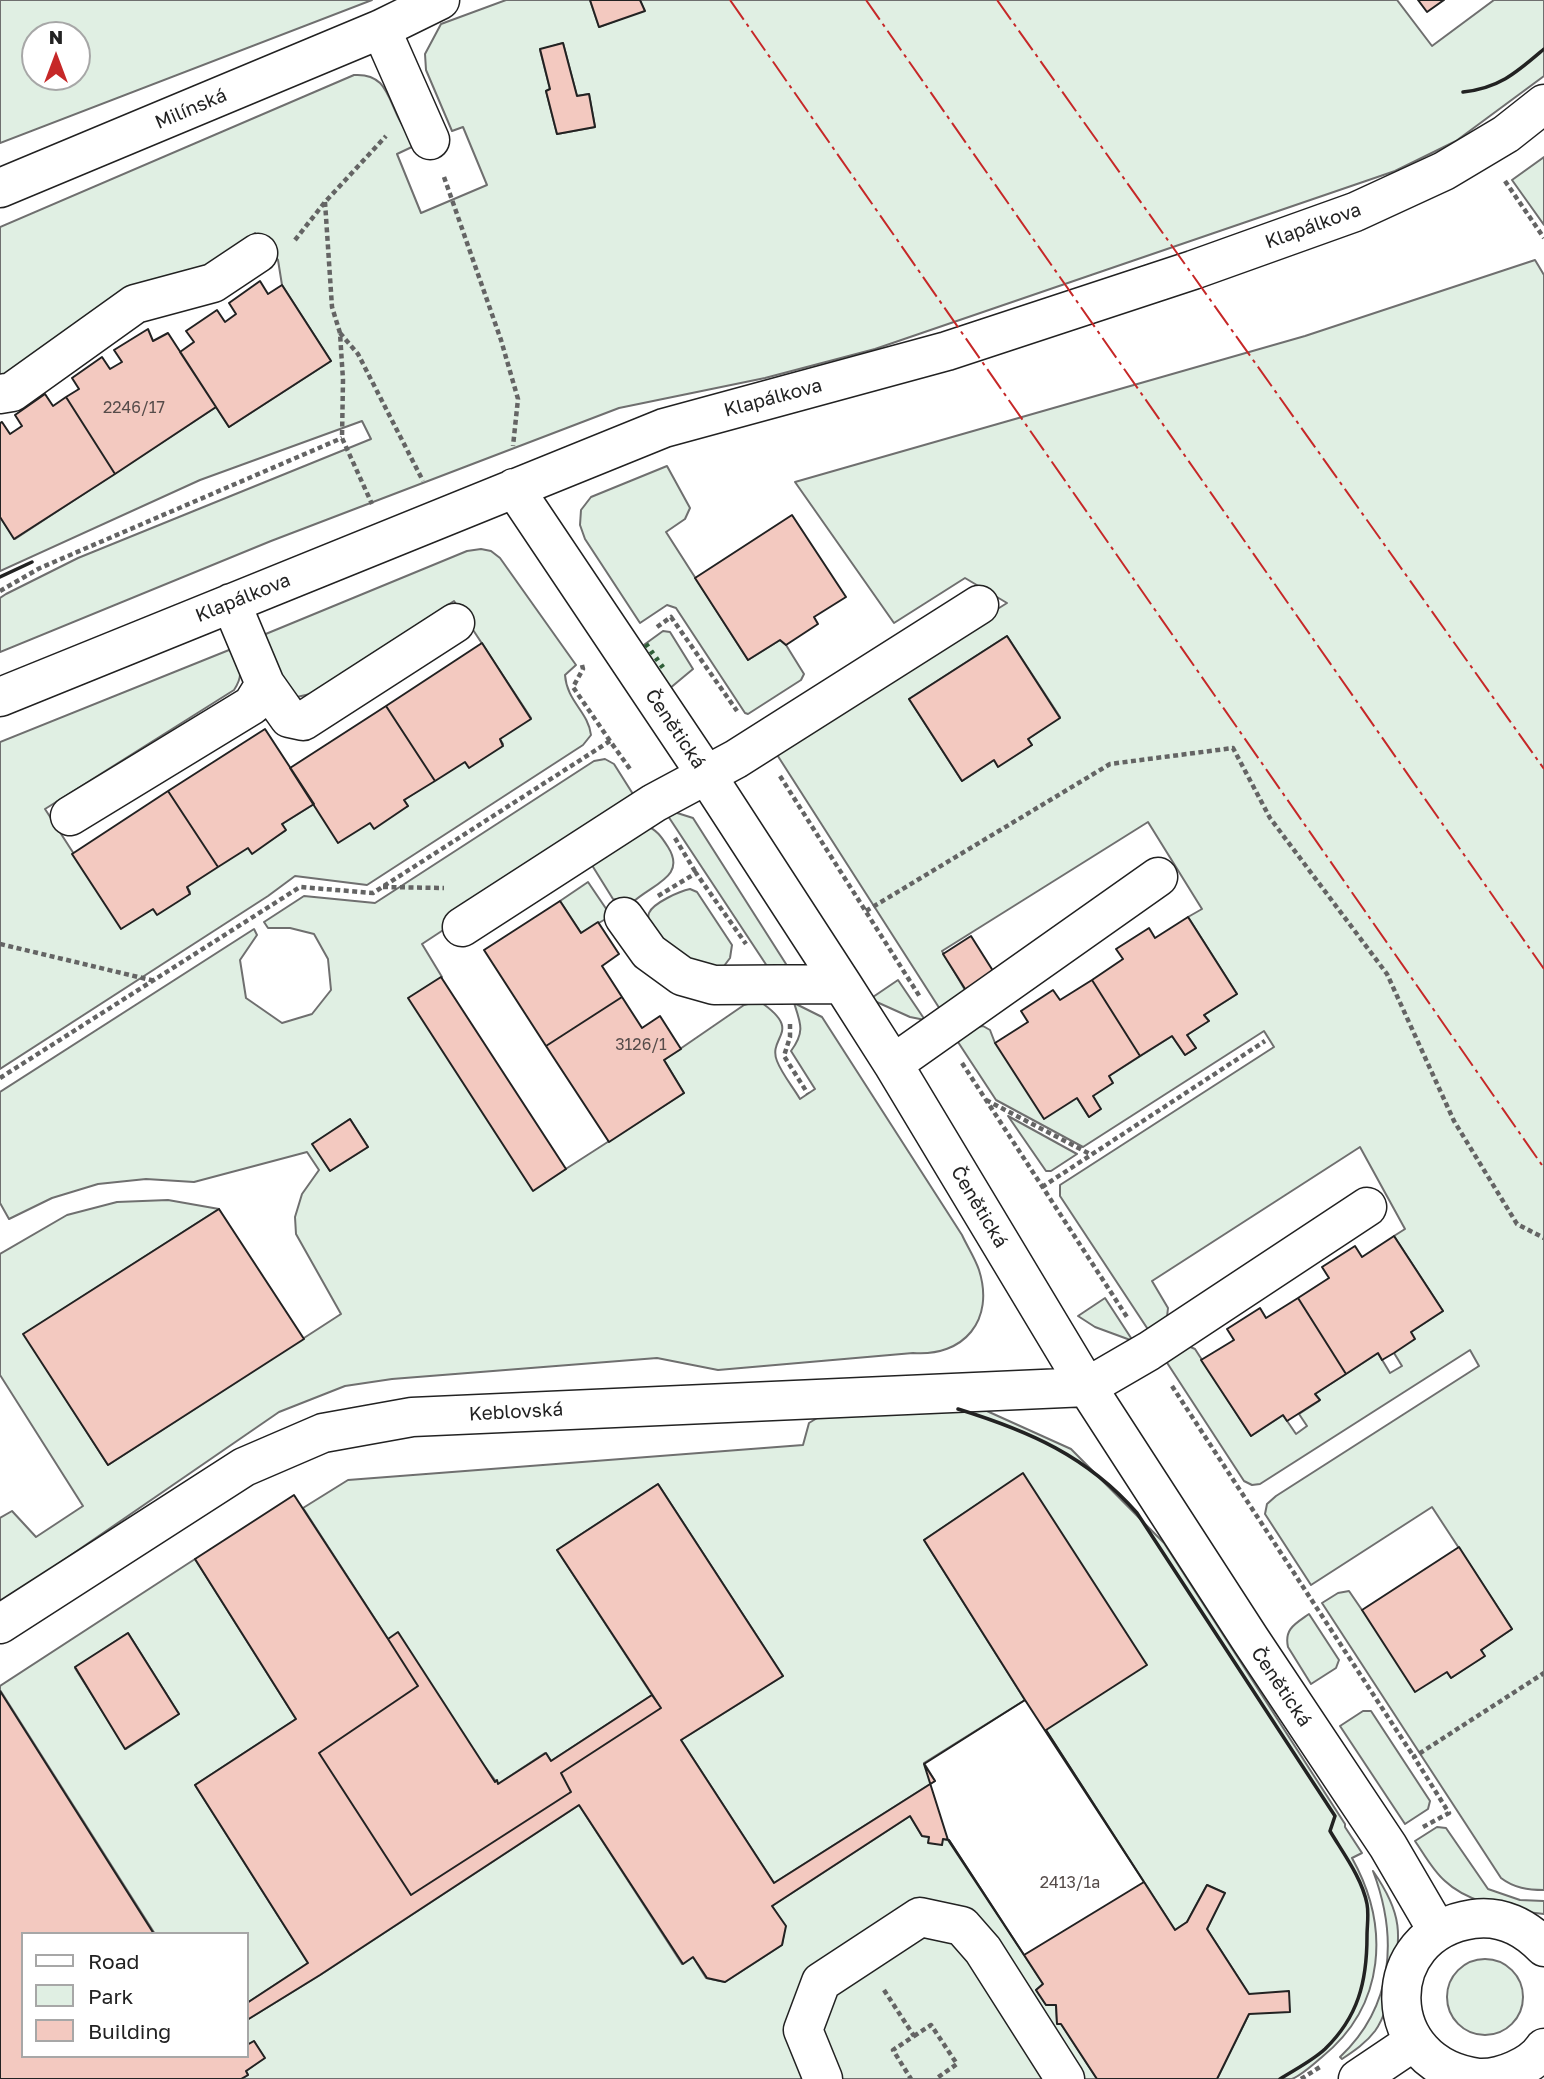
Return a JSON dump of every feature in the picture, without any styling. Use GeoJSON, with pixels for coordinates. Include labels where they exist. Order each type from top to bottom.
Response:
{"type":"FeatureCollection","features":[{"type":"Feature","properties":{"kind":"street","name":"Milínská"},"geometry":{"type":"LineString","coordinates":[[0,188],[381,29],[440,0]]}},
{"type":"Feature","properties":{"kind":"street"},"geometry":{"type":"LineString","coordinates":[[381,29],[425,129]]}},
{"type":"Feature","properties":{"kind":"street","name":"Klapálkova"},"geometry":{"type":"LineString","coordinates":[[0,697],[231,603],[513,472],[947,351],[1193,270],[1355,212],[1444,172],[1506,134],[1544,104]]}},
{"type":"Feature","properties":{"kind":"street"},"geometry":{"type":"LineString","coordinates":[[0,394],[12,392],[135,304],[213,283],[258,253]]}},
{"type":"Feature","properties":{"kind":"street","name":"Čenětická"},"geometry":{"type":"LineString","coordinates":[[513,472],[621,650],[842,984],[1087,1387],[1242,1628],[1388,1846],[1437,1930]]}},
{"type":"Feature","properties":{"kind":"street"},"geometry":{"type":"LineString","coordinates":[[231,603],[265,684],[289,718],[303,721],[455,623]]}},
{"type":"Feature","properties":{"kind":"street"},"geometry":{"type":"LineString","coordinates":[[462,927],[654,803],[706,776],[979,605]]}},
{"type":"Feature","properties":{"kind":"street"},"geometry":{"type":"LineString","coordinates":[[70,816],[252,705],[265,684]]}},
{"type":"Feature","properties":{"kind":"street"},"geometry":{"type":"LineString","coordinates":[[892,1064],[1158,877]]}},
{"type":"Feature","properties":{"kind":"street"},"geometry":{"type":"LineString","coordinates":[[624,917],[649,952],[682,975],[714,985],[842,984]]}},
{"type":"Feature","properties":{"kind":"street"},"geometry":{"type":"LineString","coordinates":[[1087,1387],[1149,1351],[1367,1207]]}},
{"type":"Feature","properties":{"kind":"street","name":"Keblovská"},"geometry":{"type":"LineString","coordinates":[[0,1624],[244,1467],[323,1433],[412,1417],[1087,1387]]}},
{"type":"Feature","properties":{"kind":"street"},"geometry":{"type":"LineString","coordinates":[[823,2079],[803,2030],[821,1982],[920,1917],[962,1926],[983,1950],[1065,2079]]}},
{"type":"Feature","properties":{"kind":"street"},"geometry":{"type":"LineString","coordinates":[[1544,1947],[1531,1934],[1510,1922],[1485,1917],[1461,1921],[1437,1930],[1420,1946],[1408,1966],[1402,1989],[1402,2012],[1406,2028],[1423,2054],[1441,2068],[1462,2076],[1485,2079],[1508,2077],[1539,2055],[1544,2048]]}},
{"type":"Feature","properties":{"kind":"street"},"geometry":{"type":"LineString","coordinates":[[1342,2071],[1413,2042]]}},
{"type":"Feature","properties":{"kind":"path"},"geometry":{"type":"LineString","coordinates":[[258,253],[273,268],[382,138],[425,129],[480,277],[518,399],[513,472]]}},
{"type":"Feature","properties":{"kind":"path"},"geometry":{"type":"LineString","coordinates":[[1502,176],[1544,238]]}},
{"type":"Feature","properties":{"kind":"path"},"geometry":{"type":"LineString","coordinates":[[326,202],[332,307],[340,333],[343,380],[342,438],[365,488]]}},
{"type":"Feature","properties":{"kind":"path"},"geometry":{"type":"LineString","coordinates":[[340,333],[358,354],[428,490]]}},
{"type":"Feature","properties":{"kind":"path"},"geometry":{"type":"LineString","coordinates":[[0,591],[40,568],[342,438]]}},
{"type":"Feature","properties":{"kind":"path"},"geometry":{"type":"LineString","coordinates":[[621,650],[671,617],[759,743],[986,1100],[1449,1813],[1421,1829]]}},
{"type":"Feature","properties":{"kind":"path"},"geometry":{"type":"LineString","coordinates":[[580,657],[583,669],[573,687],[654,803],[696,873],[775,984],[790,1015],[790,1037],[784,1056],[808,1094]]}},
{"type":"Feature","properties":{"kind":"path"},"geometry":{"type":"LineString","coordinates":[[0,1078],[300,887],[373,893],[610,741]]}},
{"type":"Feature","properties":{"kind":"path"},"geometry":{"type":"LineString","coordinates":[[866,911],[1110,764],[1233,748],[1270,818],[1387,974],[1454,1121],[1517,1224],[1544,1238]]}},
{"type":"Feature","properties":{"kind":"path"},"geometry":{"type":"LineString","coordinates":[[624,917],[696,873]]}},
{"type":"Feature","properties":{"kind":"path"},"geometry":{"type":"LineString","coordinates":[[0,944],[155,981]]}},
{"type":"Feature","properties":{"kind":"path"},"geometry":{"type":"LineString","coordinates":[[1042,1186],[1265,1041]]}},
{"type":"Feature","properties":{"kind":"path"},"geometry":{"type":"LineString","coordinates":[[986,1100],[1091,1154]]}},
{"type":"Feature","properties":{"kind":"path"},"geometry":{"type":"LineString","coordinates":[[1414,1757],[1544,1673]]}},
{"type":"Feature","properties":{"kind":"path"},"geometry":{"type":"LineString","coordinates":[[892,2003],[914,2035]]}},
{"type":"Feature","properties":{"kind":"path"},"geometry":{"type":"LineString","coordinates":[[911,2079],[892,2050],[931,2025],[957,2064],[937,2079]]}},
{"type":"Feature","properties":{"kind":"path"},"geometry":{"type":"LineString","coordinates":[[1301,2079],[1342,2071]]}},
{"type":"Feature","properties":{"kind":"green space"},"geometry":{"type":"Polygon","coordinates":[[[0,0],[372,0],[0,143],[0,0]]]}},
{"type":"Feature","properties":{"kind":"green space"},"geometry":{"type":"Polygon","coordinates":[[[506,0],[590,0],[599,27],[644,10],[640,0],[1397,0],[1432,46],[1494,0],[1544,0],[1544,76],[1456,141],[1395,171],[875,349],[765,378],[619,408],[271,541],[0,652],[0,598],[6,594],[78,558],[371,439],[362,421],[200,480],[0,571],[0,517],[15,539],[216,407],[229,427],[331,361],[282,285],[278,260],[255,233],[205,269],[0,378],[0,227],[354,75],[372,77],[378,81],[414,146],[397,154],[421,213],[487,185],[463,127],[452,131],[426,70],[425,54],[441,24],[506,0]],[[563,43],[540,50],[550,89],[546,91],[557,134],[595,127],[589,94],[577,96],[563,43]]]}},
{"type":"Feature","properties":{"kind":"green space"},"geometry":{"type":"Polygon","coordinates":[[[1544,157],[1544,225],[1512,180],[1544,157]]]}},
{"type":"Feature","properties":{"kind":"green space"},"geometry":{"type":"Polygon","coordinates":[[[1535,260],[1544,275],[1544,1890],[1521,1888],[1501,1878],[1322,1603],[1338,1593],[1349,1591],[1362,1610],[1447,1672],[1451,1678],[1484,1656],[1481,1650],[1512,1629],[1432,1507],[1311,1585],[1265,1514],[1267,1504],[1276,1496],[1479,1366],[1470,1350],[1260,1484],[1252,1485],[1244,1481],[1162,1355],[1186,1345],[1195,1349],[1251,1436],[1283,1415],[1296,1434],[1307,1426],[1299,1414],[1319,1401],[1315,1394],[1378,1353],[1390,1373],[1402,1366],[1394,1353],[1411,1332],[1443,1311],[1394,1236],[1405,1229],[1360,1147],[1152,1281],[1168,1308],[1167,1317],[1151,1334],[1060,1196],[1060,1185],[1274,1047],[1264,1031],[1083,1147],[996,1100],[956,1039],[973,1028],[983,1026],[990,1030],[995,1043],[1077,1098],[1089,1117],[1100,1109],[1093,1096],[1109,1076],[1172,1036],[1185,1055],[1196,1048],[1187,1035],[1208,1021],[1204,1015],[1237,994],[1188,917],[1202,909],[1148,822],[942,951],[971,1000],[945,1017],[774,750],[1007,603],[965,578],[894,623],[795,482],[1305,336],[1535,260]],[[1007,636],[909,699],[962,781],[994,760],[998,766],[1032,745],[1028,739],[1060,717],[1007,636]]]}},
{"type":"Feature","properties":{"kind":"green space"},"geometry":{"type":"Polygon","coordinates":[[[667,466],[690,508],[685,519],[666,532],[748,660],[780,640],[804,674],[801,680],[748,714],[676,608],[667,605],[640,623],[585,539],[580,525],[581,510],[591,497],[667,466]]]}},
{"type":"Feature","properties":{"kind":"green space"},"geometry":{"type":"Polygon","coordinates":[[[467,551],[491,551],[500,558],[576,665],[565,675],[569,692],[589,727],[591,735],[583,745],[367,885],[295,876],[0,1069],[0,742],[234,648],[240,674],[234,690],[45,809],[121,927],[153,909],[157,913],[190,892],[186,885],[248,846],[252,852],[285,831],[282,824],[314,804],[370,821],[408,806],[404,800],[465,760],[470,766],[503,744],[499,738],[531,718],[454,601],[310,694],[297,697],[256,638],[467,551]]]}},
{"type":"Feature","properties":{"kind":"green space"},"geometry":{"type":"Polygon","coordinates":[[[663,631],[670,632],[693,669],[669,689],[641,647],[663,631]]]}},
{"type":"Feature","properties":{"kind":"green space"},"geometry":{"type":"Polygon","coordinates":[[[605,759],[614,764],[638,802],[422,944],[442,977],[409,998],[533,1190],[684,1093],[664,1060],[744,1005],[759,1001],[773,1011],[782,1027],[775,1053],[785,1076],[800,1099],[815,1089],[791,1051],[800,1033],[794,1003],[822,1017],[962,1235],[979,1270],[983,1288],[983,1305],[971,1332],[961,1342],[931,1353],[718,1370],[657,1358],[392,1379],[345,1386],[279,1412],[0,1604],[0,1518],[12,1511],[36,1537],[83,1506],[0,1375],[0,1254],[67,1215],[117,1202],[168,1200],[219,1209],[24,1334],[108,1465],[341,1314],[296,1234],[295,1217],[302,1194],[319,1170],[307,1152],[194,1182],[146,1179],[98,1184],[52,1198],[9,1219],[0,1203],[0,1092],[254,929],[257,935],[240,960],[246,998],[282,1023],[312,1014],[331,990],[328,959],[314,934],[290,928],[268,928],[264,922],[304,896],[375,903],[594,761],[605,759]],[[350,1119],[313,1144],[330,1171],[368,1147],[350,1119]]]}},
{"type":"Feature","properties":{"kind":"green space"},"geometry":{"type":"Polygon","coordinates":[[[674,812],[693,818],[785,965],[767,966],[666,813],[674,812]]]}},
{"type":"Feature","properties":{"kind":"green space"},"geometry":{"type":"Polygon","coordinates":[[[645,825],[653,829],[668,847],[673,857],[670,873],[632,903],[613,899],[590,862],[645,825]]]}},
{"type":"Feature","properties":{"kind":"green space"},"geometry":{"type":"Polygon","coordinates":[[[588,882],[611,916],[581,933],[560,901],[588,882]]]}},
{"type":"Feature","properties":{"kind":"green space"},"geometry":{"type":"Polygon","coordinates":[[[690,889],[697,892],[732,945],[730,958],[724,966],[707,966],[691,960],[650,931],[648,917],[652,909],[667,898],[690,889]]]}},
{"type":"Feature","properties":{"kind":"green space"},"geometry":{"type":"Polygon","coordinates":[[[898,980],[925,1020],[910,1017],[870,999],[898,980]]]}},
{"type":"Feature","properties":{"kind":"green space"},"geometry":{"type":"Polygon","coordinates":[[[1008,1116],[1077,1154],[1051,1171],[1046,1171],[1008,1116]]]}},
{"type":"Feature","properties":{"kind":"green space"},"geometry":{"type":"Polygon","coordinates":[[[1105,1298],[1133,1341],[1095,1327],[1078,1316],[1105,1298]]]}},
{"type":"Feature","properties":{"kind":"green space"},"geometry":{"type":"Polygon","coordinates":[[[835,1407],[978,1407],[1071,1449],[1164,1543],[1362,1853],[1352,1858],[1372,1910],[1376,1937],[1375,1964],[1370,1989],[1359,2014],[1343,2036],[1304,2072],[1292,2079],[1217,2079],[1249,2014],[1249,1994],[1207,1929],[1224,1893],[1207,1885],[1187,1922],[1175,1930],[1046,1730],[1023,1474],[924,1540],[1025,1700],[924,1763],[935,1781],[774,1883],[681,1740],[783,1676],[658,1484],[557,1550],[652,1695],[551,1761],[545,1753],[498,1784],[388,1639],[303,1508],[348,1480],[803,1445],[809,1423],[835,1407]]]}},
{"type":"Feature","properties":{"kind":"green space"},"geometry":{"type":"Polygon","coordinates":[[[195,1559],[296,1719],[195,1785],[308,1963],[248,2002],[248,1932],[154,1932],[0,1690],[0,1686],[195,1559]],[[128,1633],[75,1668],[126,1749],[179,1714],[128,1633]]]}},
{"type":"Feature","properties":{"kind":"green space"},"geometry":{"type":"Polygon","coordinates":[[[1309,1614],[1339,1660],[1336,1668],[1311,1684],[1287,1641],[1289,1631],[1309,1614]]]}},
{"type":"Feature","properties":{"kind":"green space"},"geometry":{"type":"Polygon","coordinates":[[[1363,1711],[1371,1711],[1430,1801],[1428,1809],[1405,1824],[1340,1726],[1363,1711]]]}},
{"type":"Feature","properties":{"kind":"green space"},"geometry":{"type":"Polygon","coordinates":[[[579,1805],[682,1964],[693,1957],[706,1978],[725,1982],[782,1945],[785,1926],[772,1906],[910,1816],[922,1836],[949,1840],[1043,1984],[1036,1990],[1046,2005],[1056,2005],[1057,2023],[1061,2024],[1097,2079],[241,2079],[248,2075],[246,2071],[264,2058],[254,2041],[248,2044],[248,2019],[579,1805]]]}},
{"type":"Feature","properties":{"kind":"green space"},"geometry":{"type":"Polygon","coordinates":[[[1437,1827],[1446,1828],[1488,1889],[1520,1900],[1544,1901],[1544,1914],[1519,1911],[1478,1900],[1445,1881],[1415,1841],[1437,1827]]]}},
{"type":"Feature","properties":{"kind":"green space"},"geometry":{"type":"Polygon","coordinates":[[[1373,1871],[1395,1913],[1398,1938],[1395,1968],[1384,2015],[1378,2026],[1364,2043],[1342,2059],[1340,2057],[1358,2037],[1371,2016],[1381,1993],[1386,1970],[1386,1921],[1373,1871]]]}},
{"type":"Feature","properties":{"kind":"green space"},"geometry":{"type":"Polygon","coordinates":[[[1485,1959],[1500,1962],[1512,1970],[1520,1982],[1523,1997],[1520,2012],[1512,2024],[1500,2032],[1485,2035],[1470,2032],[1458,2024],[1450,2012],[1447,1997],[1450,1982],[1458,1970],[1470,1962],[1485,1959]]]}},
{"type":"Feature","properties":{"kind":"building"},"geometry":{"type":"Polygon","coordinates":[[[590,0],[640,0],[645,11],[599,27],[590,0]]]}},
{"type":"Feature","properties":{"kind":"building"},"geometry":{"type":"Polygon","coordinates":[[[1418,0],[1444,0],[1427,12],[1418,0]]]}},
{"type":"Feature","properties":{"kind":"building"},"geometry":{"type":"Polygon","coordinates":[[[563,43],[577,96],[589,94],[595,127],[557,134],[546,91],[550,89],[540,49],[563,43]]]}},
{"type":"Feature","properties":{"kind":"building"},"geometry":{"type":"Polygon","coordinates":[[[260,281],[268,294],[282,285],[331,361],[229,427],[180,352],[194,342],[186,331],[217,310],[225,322],[236,314],[229,303],[260,281]]]}},
{"type":"Feature","properties":{"kind":"building"},"geometry":{"type":"Polygon","coordinates":[[[148,329],[153,341],[168,333],[216,407],[115,474],[66,397],[79,389],[72,378],[102,357],[110,369],[122,362],[114,350],[148,329]]]}},
{"type":"Feature","properties":{"kind":"building"},"geometry":{"type":"Polygon","coordinates":[[[45,394],[53,406],[66,397],[115,474],[14,539],[0,517],[0,423],[2,422],[10,434],[22,426],[15,415],[45,394]]]}},
{"type":"Feature","properties":{"kind":"building"},"geometry":{"type":"Polygon","coordinates":[[[792,515],[846,597],[814,617],[818,624],[786,645],[780,640],[748,660],[695,578],[792,515]]]}},
{"type":"Feature","properties":{"kind":"building"},"geometry":{"type":"Polygon","coordinates":[[[1007,636],[1060,718],[1028,739],[1032,745],[998,767],[994,760],[962,781],[909,699],[1007,636]]]}},
{"type":"Feature","properties":{"kind":"building"},"geometry":{"type":"Polygon","coordinates":[[[482,643],[531,719],[500,739],[503,746],[469,768],[465,762],[435,781],[386,706],[482,643]]]}},
{"type":"Feature","properties":{"kind":"building"},"geometry":{"type":"Polygon","coordinates":[[[386,706],[435,781],[404,800],[408,806],[374,829],[370,823],[338,843],[290,768],[386,706]]]}},
{"type":"Feature","properties":{"kind":"building"},"geometry":{"type":"Polygon","coordinates":[[[265,729],[314,804],[282,824],[286,830],[252,854],[248,848],[218,867],[168,791],[265,729]]]}},
{"type":"Feature","properties":{"kind":"building"},"geometry":{"type":"Polygon","coordinates":[[[168,791],[218,867],[187,887],[190,894],[157,915],[153,909],[121,929],[72,854],[168,791]]]}},
{"type":"Feature","properties":{"kind":"building"},"geometry":{"type":"Polygon","coordinates":[[[560,901],[581,933],[598,922],[619,954],[602,966],[622,997],[546,1046],[484,950],[560,901]]]}},
{"type":"Feature","properties":{"kind":"building"},"geometry":{"type":"Polygon","coordinates":[[[1188,917],[1237,994],[1204,1015],[1209,1021],[1187,1035],[1196,1048],[1185,1055],[1172,1036],[1140,1056],[1092,980],[1123,959],[1116,949],[1149,928],[1155,938],[1188,917]]]}},
{"type":"Feature","properties":{"kind":"building"},"geometry":{"type":"Polygon","coordinates":[[[971,936],[995,974],[967,992],[943,954],[971,936]]]}},
{"type":"Feature","properties":{"kind":"building"},"geometry":{"type":"Polygon","coordinates":[[[441,977],[566,1169],[533,1191],[408,998],[441,977]]]}},
{"type":"Feature","properties":{"kind":"building"},"geometry":{"type":"Polygon","coordinates":[[[1092,980],[1140,1056],[1109,1076],[1113,1083],[1093,1096],[1101,1109],[1089,1117],[1077,1098],[1044,1119],[995,1043],[1028,1022],[1021,1011],[1053,990],[1060,1000],[1092,980]]]}},
{"type":"Feature","properties":{"kind":"building"},"geometry":{"type":"Polygon","coordinates":[[[622,997],[642,1028],[660,1016],[681,1049],[664,1060],[684,1093],[609,1142],[546,1046],[622,997]]]}},
{"type":"Feature","properties":{"kind":"building"},"geometry":{"type":"Polygon","coordinates":[[[350,1119],[368,1147],[330,1171],[312,1144],[350,1119]]]}},
{"type":"Feature","properties":{"kind":"building"},"geometry":{"type":"Polygon","coordinates":[[[219,1209],[304,1339],[108,1465],[23,1334],[219,1209]]]}},
{"type":"Feature","properties":{"kind":"building"},"geometry":{"type":"Polygon","coordinates":[[[1394,1236],[1443,1311],[1411,1332],[1415,1339],[1394,1353],[1382,1360],[1378,1353],[1346,1374],[1298,1298],[1329,1278],[1322,1267],[1355,1246],[1362,1257],[1394,1236]]]}},
{"type":"Feature","properties":{"kind":"building"},"geometry":{"type":"Polygon","coordinates":[[[1298,1298],[1346,1374],[1315,1394],[1320,1400],[1287,1421],[1283,1415],[1251,1436],[1201,1360],[1234,1340],[1227,1329],[1260,1308],[1266,1318],[1298,1298]]]}},
{"type":"Feature","properties":{"kind":"building"},"geometry":{"type":"Polygon","coordinates":[[[1023,1473],[1147,1665],[1046,1730],[1175,1930],[1187,1922],[1207,1885],[1225,1893],[1207,1929],[1249,1994],[1289,1991],[1290,2012],[1249,2014],[1217,2079],[1097,2079],[1061,2024],[1057,2024],[1056,2005],[1046,2005],[1036,1990],[1043,1984],[949,1840],[943,1839],[942,1845],[928,1843],[929,1837],[922,1836],[910,1816],[772,1906],[786,1926],[782,1945],[725,1982],[707,1978],[693,1957],[683,1964],[579,1805],[248,2019],[248,2002],[308,1963],[195,1785],[296,1719],[195,1559],[294,1495],[388,1639],[418,1686],[319,1753],[411,1895],[571,1792],[561,1773],[661,1708],[557,1550],[658,1484],[783,1676],[681,1740],[774,1883],[935,1781],[924,1764],[1025,1700],[924,1540],[1023,1473]]]}},
{"type":"Feature","properties":{"kind":"building"},"geometry":{"type":"Polygon","coordinates":[[[1459,1547],[1512,1629],[1481,1650],[1485,1656],[1451,1678],[1447,1672],[1415,1692],[1362,1610],[1459,1547]]]}},
{"type":"Feature","properties":{"kind":"building"},"geometry":{"type":"Polygon","coordinates":[[[398,1632],[498,1784],[546,1753],[551,1761],[652,1695],[661,1708],[561,1773],[571,1792],[411,1895],[319,1753],[418,1686],[388,1639],[398,1632]]]}},
{"type":"Feature","properties":{"kind":"building"},"geometry":{"type":"Polygon","coordinates":[[[128,1633],[179,1714],[125,1749],[75,1667],[128,1633]]]}},
{"type":"Feature","properties":{"kind":"building"},"geometry":{"type":"Polygon","coordinates":[[[0,1691],[153,1932],[21,1932],[21,2058],[248,2058],[248,2044],[254,2041],[265,2058],[246,2071],[248,2075],[241,2079],[0,2079],[0,1691]]]}},
{"type":"Feature","properties":{"kind":"building"},"geometry":{"type":"Polygon","coordinates":[[[1025,1700],[1144,1882],[1024,1955],[948,1840],[924,1764],[1025,1700]]]}},
{"type":"Feature","properties":{"kind":"hedge"},"geometry":{"type":"LineString","coordinates":[[646,644],[664,669]]}},
{"type":"Feature","properties":{"kind":"wall"},"geometry":{"type":"LineString","coordinates":[[1463,92],[1498,83],[1544,49]]}},
{"type":"Feature","properties":{"kind":"wall"},"geometry":{"type":"LineString","coordinates":[[0,577],[32,562]]}},
{"type":"Feature","properties":{"kind":"wall"},"geometry":{"type":"LineString","coordinates":[[958,1409],[1009,1427],[1055,1448],[1098,1476],[1137,1513],[1335,1816],[1330,1831],[1357,1875],[1367,1904],[1367,1953],[1362,1984],[1353,2011],[1336,2037],[1325,2049],[1280,2079]]}},
{"type":"Feature","properties":{"kind":"power"},"geometry":{"type":"LineString","coordinates":[[730,0],[1544,1168]]}},
{"type":"Feature","properties":{"kind":"power"},"geometry":{"type":"LineString","coordinates":[[866,0],[1544,969]]}},
{"type":"Feature","properties":{"kind":"power"},"geometry":{"type":"LineString","coordinates":[[997,0],[1544,769]]}}]}
